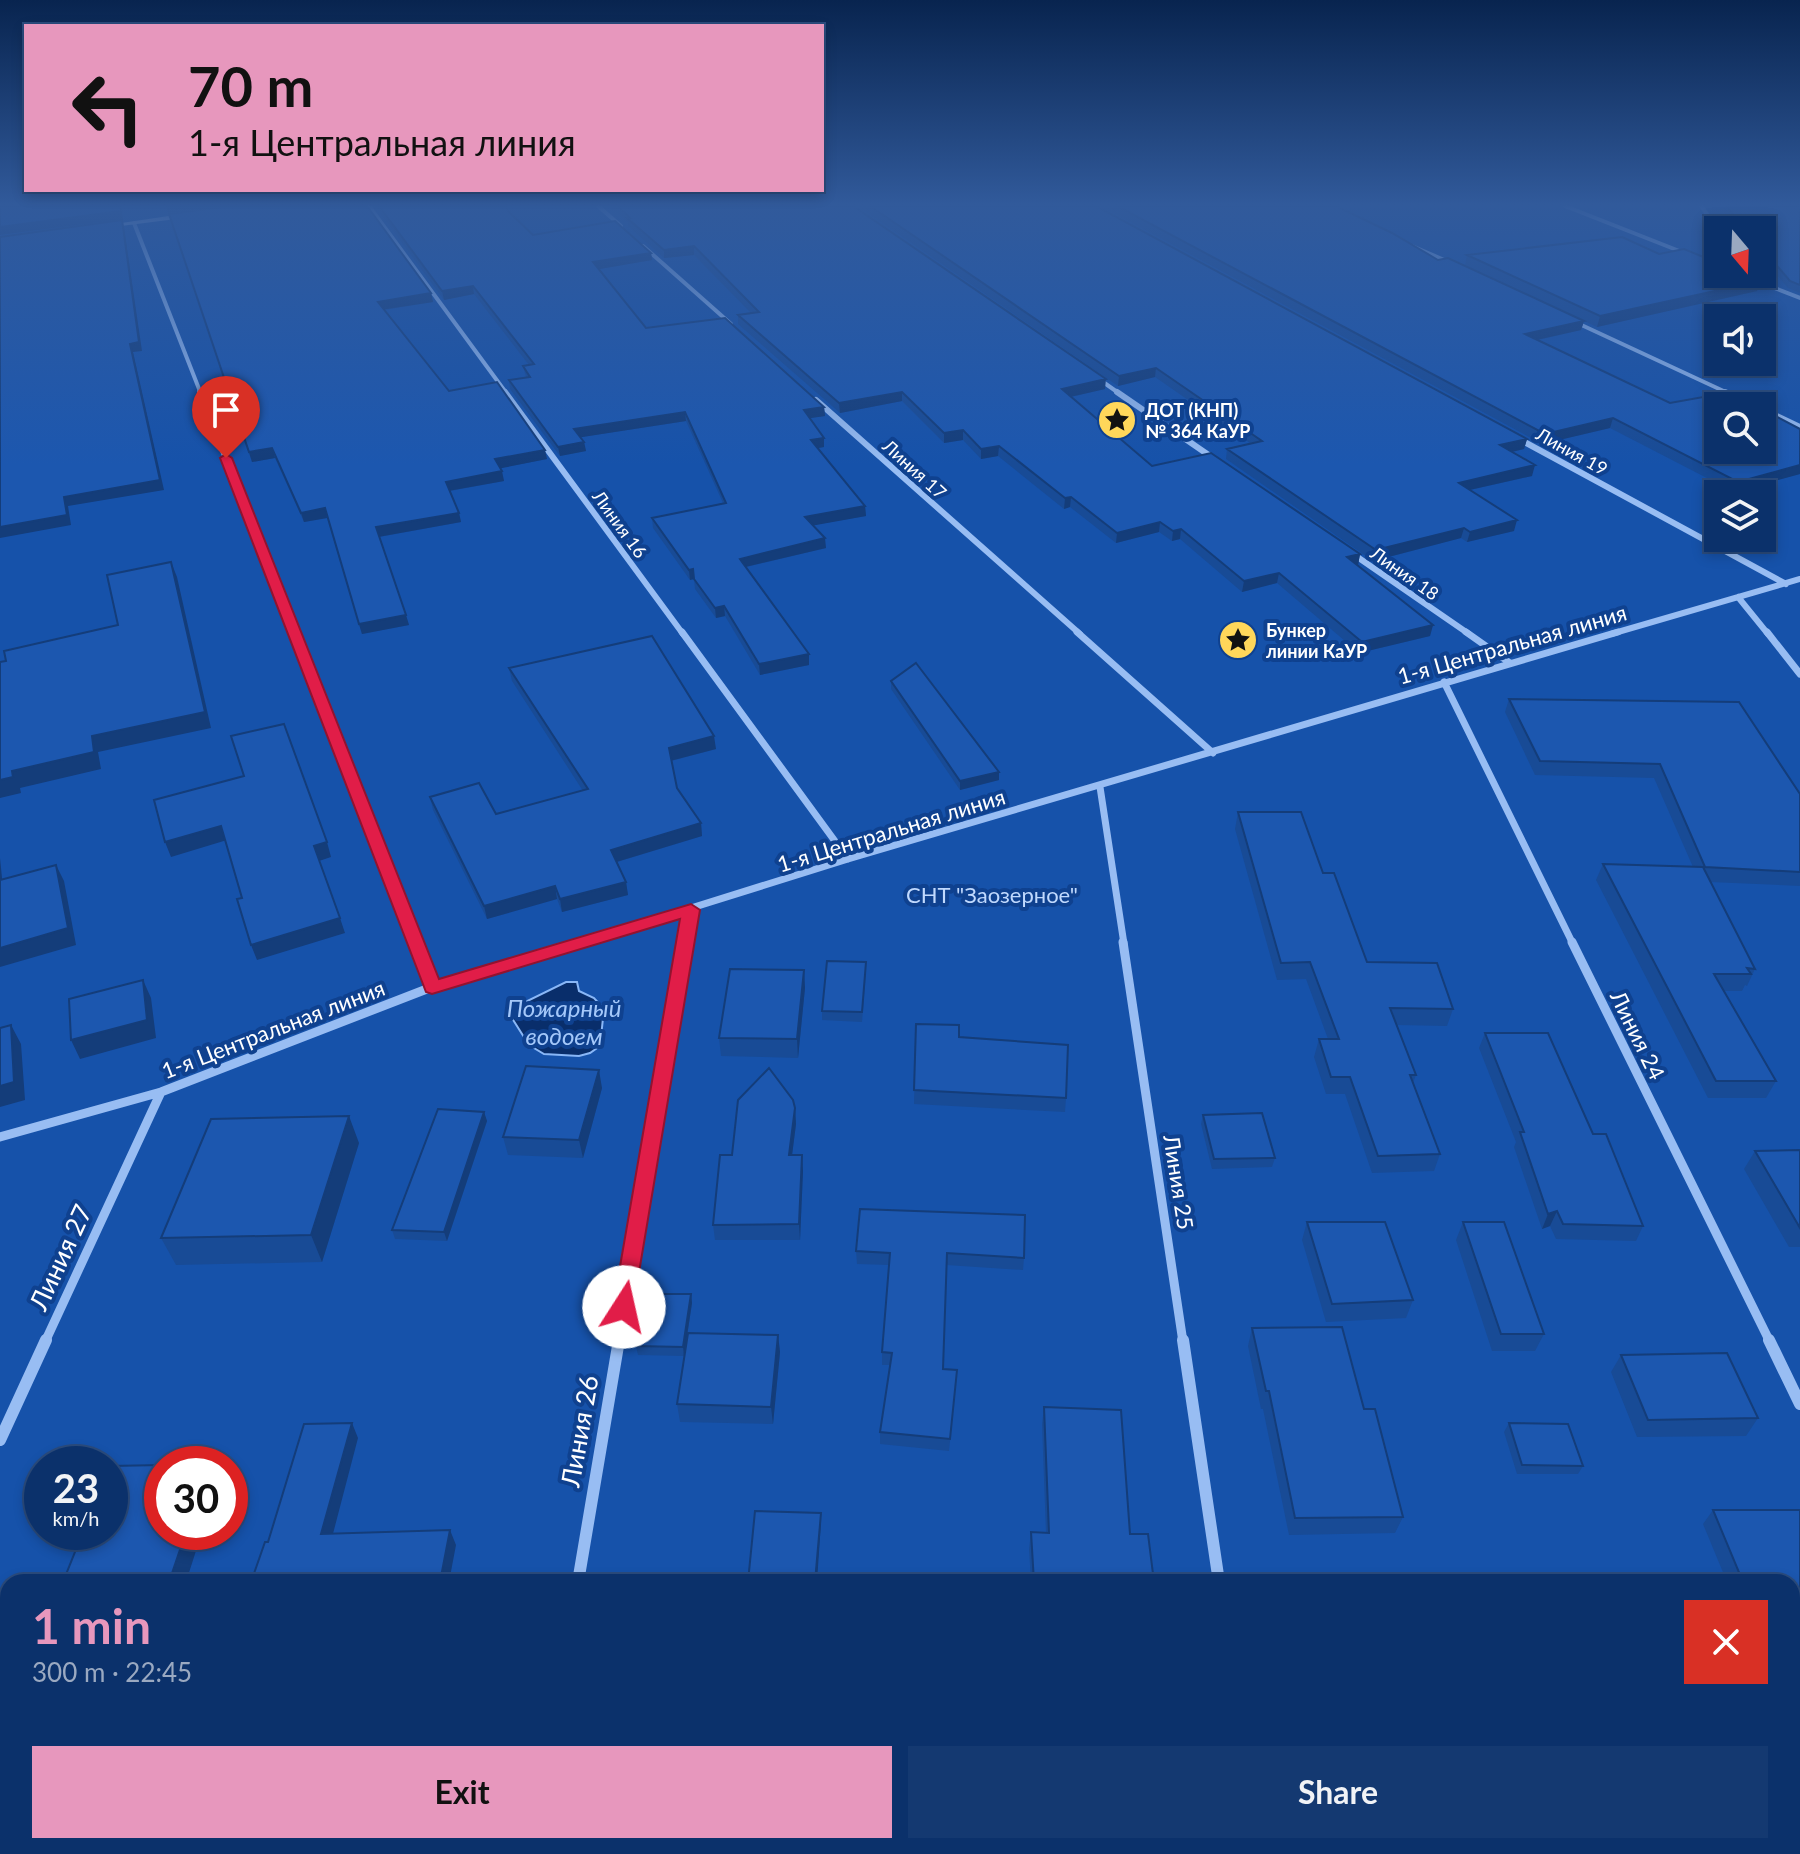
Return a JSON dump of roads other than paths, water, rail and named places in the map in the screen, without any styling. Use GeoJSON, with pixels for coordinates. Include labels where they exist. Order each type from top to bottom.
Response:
{"type":"FeatureCollection","features":[{"type":"Feature","properties":{"kind":"street"},"geometry":{"type":"LineString","coordinates":[[161,293],[432,987]]}},
{"type":"Feature","properties":{"kind":"street","name":"Линия 16"},"geometry":{"type":"LineString","coordinates":[[432,293],[848,859]]}},
{"type":"Feature","properties":{"kind":"street"},"geometry":{"type":"LineString","coordinates":[[696,293],[740,332]]}},
{"type":"Feature","properties":{"kind":"street"},"geometry":{"type":"LineString","coordinates":[[1570,319],[1726,392]]}},
{"type":"Feature","properties":{"kind":"street"},"geometry":{"type":"LineString","coordinates":[[1096,376],[1225,466]]}},
{"type":"Feature","properties":{"kind":"street","name":"Линия 17"},"geometry":{"type":"LineString","coordinates":[[811,395],[1213,753]]}},
{"type":"Feature","properties":{"kind":"street"},"geometry":{"type":"LineString","coordinates":[[1776,416],[1800,427]]}},
{"type":"Feature","properties":{"kind":"street","name":"Линия 19"},"geometry":{"type":"LineString","coordinates":[[1508,433],[1786,584]]}},
{"type":"Feature","properties":{"kind":"street","name":"Линия 18"},"geometry":{"type":"LineString","coordinates":[[1342,547],[1510,663]]}},
{"type":"Feature","properties":{"kind":"street","name":"1-я Центральная линия"},"geometry":{"type":"LineString","coordinates":[[0,1137],[161,1092],[432,987],[691,910],[848,859],[1800,579]]}},
{"type":"Feature","properties":{"kind":"street"},"geometry":{"type":"LineString","coordinates":[[1738,597],[1800,674]]}},
{"type":"Feature","properties":{"kind":"street","name":"Линия 24"},"geometry":{"type":"LineString","coordinates":[[1444,682],[1800,1404]]}},
{"type":"Feature","properties":{"kind":"street","name":"Линия 25"},"geometry":{"type":"LineString","coordinates":[[1100,787],[1218,1574]]}},
{"type":"Feature","properties":{"kind":"street","name":"Линия 26"},"geometry":{"type":"LineString","coordinates":[[579,1574],[691,910]]}},
{"type":"Feature","properties":{"kind":"street","name":"Линия 27"},"geometry":{"type":"LineString","coordinates":[[0,1440],[161,1092]]}},
{"type":"Feature","properties":{"kind":"water","name":"Пожарный водоем"},"geometry":{"type":"Polygon","coordinates":[[[566,982],[577,982],[579,991],[594,998],[604,1009],[600,1046],[579,1056],[544,1054],[529,1045],[510,1015],[517,1006],[566,982]]]}},
{"type":"Feature","properties":{"kind":"place","name":"ДОТ (КНП) № 364 КаУР"},"geometry":{"type":"Point","coordinates":[1117,420]}},
{"type":"Feature","properties":{"kind":"place","name":"Бункер линии КаУР"},"geometry":{"type":"Point","coordinates":[1238,640]}},
{"type":"Feature","properties":{"kind":"park label","name":"СНТ \"Заозерное\""},"geometry":{"type":"Point","coordinates":[992,894]}}]}
